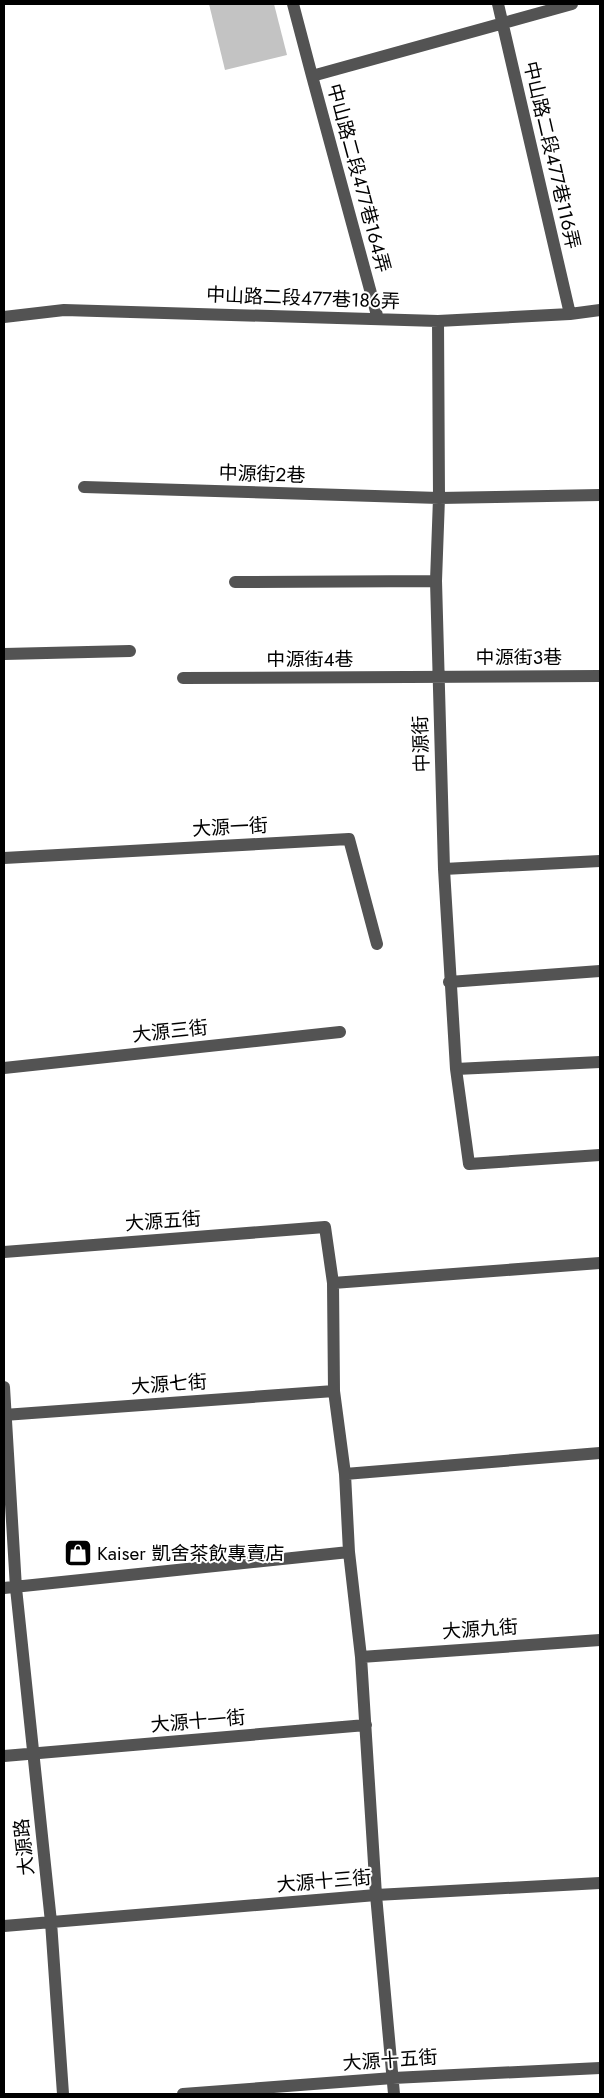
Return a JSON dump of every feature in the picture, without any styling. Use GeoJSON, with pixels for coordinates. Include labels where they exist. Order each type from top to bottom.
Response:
{"type":"FeatureCollection","features":[{"type":"Feature","properties":{"kind":"street","name":"中山路二段477巷164弄"},"geometry":{"type":"LineString","coordinates":[[293,4],[378,319]]}},
{"type":"Feature","properties":{"kind":"street","name":"中山路二段477巷116弄"},"geometry":{"type":"LineString","coordinates":[[498,4],[570,314]]}},
{"type":"Feature","properties":{"kind":"street","name":"中山路二段477巷164弄"},"geometry":{"type":"LineString","coordinates":[[312,76],[572,4]]}},
{"type":"Feature","properties":{"kind":"street","name":"中山路二段477巷186弄"},"geometry":{"type":"LineString","coordinates":[[4,316],[64,310],[438,321],[570,314],[600,310]]}},
{"type":"Feature","properties":{"kind":"street","name":"中源街"},"geometry":{"type":"LineString","coordinates":[[438,321],[439,498],[436,581],[444,869],[449,982],[456,1069],[469,1164],[600,1155]]}},
{"type":"Feature","properties":{"kind":"street","name":"中源街2巷"},"geometry":{"type":"LineString","coordinates":[[84,487],[439,498],[600,495]]}},
{"type":"Feature","properties":{"kind":"street"},"geometry":{"type":"LineString","coordinates":[[235,582],[436,581]]}},
{"type":"Feature","properties":{"kind":"street"},"geometry":{"type":"LineString","coordinates":[[4,654],[130,651]]}},
{"type":"Feature","properties":{"kind":"street","name":"中源街3巷"},"geometry":{"type":"LineString","coordinates":[[438,676],[600,676]]}},
{"type":"Feature","properties":{"kind":"street","name":"中源街4巷"},"geometry":{"type":"LineString","coordinates":[[183,678],[438,676]]}},
{"type":"Feature","properties":{"kind":"street","name":"大源一街"},"geometry":{"type":"LineString","coordinates":[[4,858],[350,839],[377,944]]}},
{"type":"Feature","properties":{"kind":"street"},"geometry":{"type":"LineString","coordinates":[[444,869],[600,861]]}},
{"type":"Feature","properties":{"kind":"street"},"geometry":{"type":"LineString","coordinates":[[449,982],[600,971]]}},
{"type":"Feature","properties":{"kind":"street","name":"大源三街"},"geometry":{"type":"LineString","coordinates":[[4,1068],[340,1032]]}},
{"type":"Feature","properties":{"kind":"street"},"geometry":{"type":"LineString","coordinates":[[456,1069],[600,1062]]}},
{"type":"Feature","properties":{"kind":"street","name":"大源五街"},"geometry":{"type":"LineString","coordinates":[[4,1252],[325,1227],[334,1283]]}},
{"type":"Feature","properties":{"kind":"street"},"geometry":{"type":"LineString","coordinates":[[394,2094],[376,1895],[361,1656],[350,1552],[345,1474],[334,1391],[334,1283],[600,1263]]}},
{"type":"Feature","properties":{"kind":"street","name":"大源路"},"geometry":{"type":"LineString","coordinates":[[4,1387],[10,1588],[33,1754],[52,1922],[63,2094]]}},
{"type":"Feature","properties":{"kind":"street","name":"大源七街"},"geometry":{"type":"LineString","coordinates":[[5,1415],[334,1391]]}},
{"type":"Feature","properties":{"kind":"street"},"geometry":{"type":"LineString","coordinates":[[345,1474],[600,1453]]}},
{"type":"Feature","properties":{"kind":"street"},"geometry":{"type":"LineString","coordinates":[[10,1588],[350,1552]]}},
{"type":"Feature","properties":{"kind":"street","name":"大源九街"},"geometry":{"type":"LineString","coordinates":[[361,1656],[600,1640]]}},
{"type":"Feature","properties":{"kind":"street","name":"大源十一街"},"geometry":{"type":"LineString","coordinates":[[4,1756],[366,1725]]}},
{"type":"Feature","properties":{"kind":"street","name":"大源十三街"},"geometry":{"type":"LineString","coordinates":[[4,1926],[376,1895],[600,1883]]}},
{"type":"Feature","properties":{"kind":"street","name":"大源十五街"},"geometry":{"type":"LineString","coordinates":[[183,2094],[393,2078],[600,2068]]}},
{"type":"Feature","properties":{"kind":"building"},"geometry":{"type":"Polygon","coordinates":[[[209,4],[274,4],[287,55],[225,70],[209,4]]]}},
{"type":"Feature","properties":{"kind":"place","name":"Kaiser 凱舍茶飲專賣店"},"geometry":{"type":"Point","coordinates":[78,1553]}}]}
